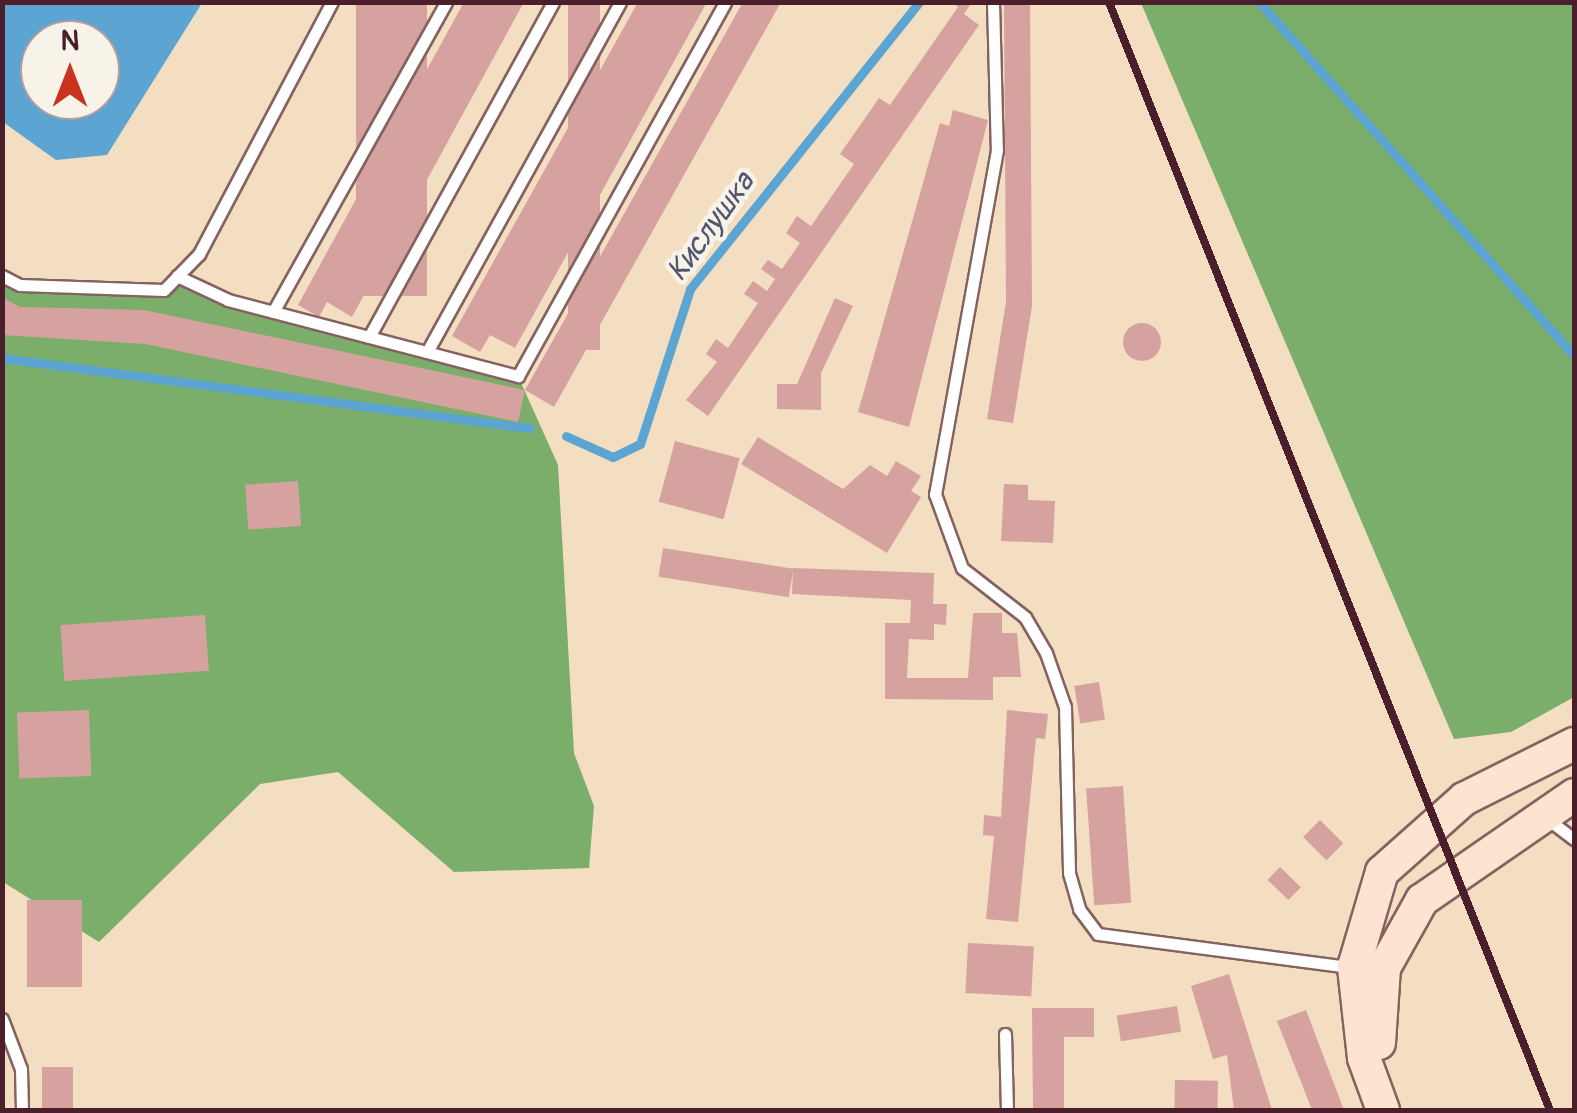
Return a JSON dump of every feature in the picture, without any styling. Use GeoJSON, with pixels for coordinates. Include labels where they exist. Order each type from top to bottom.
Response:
{"type":"FeatureCollection","features":[{"type":"Feature","properties":{"kind":"main road"},"geometry":{"type":"LineString","coordinates":[[1381,1107],[1364,1058],[1354,967],[1382,872],[1402,846],[1464,799],[1574,744]]}},
{"type":"Feature","properties":{"kind":"main road"},"geometry":{"type":"LineString","coordinates":[[1381,1107],[1378,1004],[1399,932],[1446,878],[1574,795]]}},
{"type":"Feature","properties":{"kind":"lane"},"geometry":{"type":"LineString","coordinates":[[2,276],[85,290],[164,290],[199,254],[332,2]]}},
{"type":"Feature","properties":{"kind":"lane"},"geometry":{"type":"LineString","coordinates":[[273,312],[446,2]]}},
{"type":"Feature","properties":{"kind":"lane"},"geometry":{"type":"LineString","coordinates":[[369,337],[553,2]]}},
{"type":"Feature","properties":{"kind":"lane"},"geometry":{"type":"LineString","coordinates":[[427,352],[620,2]]}},
{"type":"Feature","properties":{"kind":"lane"},"geometry":{"type":"LineString","coordinates":[[177,276],[273,312],[518,376],[725,2]]}},
{"type":"Feature","properties":{"kind":"lane"},"geometry":{"type":"LineString","coordinates":[[993,2],[997,150],[935,494],[962,568],[1025,617],[1046,653],[1065,707],[1069,873],[1079,909],[1098,934],[1354,967]]}},
{"type":"Feature","properties":{"kind":"lane"},"geometry":{"type":"LineString","coordinates":[[1543,816],[1574,838]]}},
{"type":"Feature","properties":{"kind":"lane"},"geometry":{"type":"LineString","coordinates":[[2,1019],[21,1069],[22,1110]]}},
{"type":"Feature","properties":{"kind":"lane"},"geometry":{"type":"LineString","coordinates":[[1004,1034],[1007,1110]]}},
{"type":"Feature","properties":{"kind":"green space"},"geometry":{"type":"Polygon","coordinates":[[[1141,3],[1574,3],[1574,697],[1511,732],[1454,739],[1141,3]]]}},
{"type":"Feature","properties":{"kind":"green space"},"geometry":{"type":"Polygon","coordinates":[[[2,276],[20,285],[163,290],[177,276],[228,300],[518,376],[558,465],[574,753],[594,806],[589,868],[454,872],[338,772],[260,784],[99,942],[3,882],[2,276]]]}},
{"type":"Feature","properties":{"kind":"water"},"geometry":{"type":"Polygon","coordinates":[[[3,2],[202,2],[107,155],[56,160],[3,122],[3,2]]]}},
{"type":"Feature","properties":{"kind":"building"},"geometry":{"type":"Polygon","coordinates":[[[356,2],[427,2],[427,296],[356,296],[356,2]]]}},
{"type":"Feature","properties":{"kind":"building"},"geometry":{"type":"Polygon","coordinates":[[[464,2],[524,2],[352,317],[327,302],[319,317],[298,305],[464,2]]]}},
{"type":"Feature","properties":{"kind":"building"},"geometry":{"type":"Polygon","coordinates":[[[568,2],[600,2],[600,350],[568,350],[568,2]]]}},
{"type":"Feature","properties":{"kind":"building"},"geometry":{"type":"Polygon","coordinates":[[[638,2],[707,2],[515,348],[490,335],[480,352],[452,336],[638,2]]]}},
{"type":"Feature","properties":{"kind":"building"},"geometry":{"type":"Polygon","coordinates":[[[743,2],[781,2],[554,407],[525,390],[743,2]]]}},
{"type":"Feature","properties":{"kind":"building"},"geometry":{"type":"Polygon","coordinates":[[[952,2],[972,2],[964,14],[979,25],[708,416],[686,400],[717,362],[706,354],[716,339],[728,348],[758,303],[744,294],[753,281],[767,291],[775,279],[761,269],[768,260],[782,269],[800,243],[786,233],[797,216],[811,226],[854,164],[840,154],[879,98],[890,105],[958,7],[952,2]]]}},
{"type":"Feature","properties":{"kind":"building"},"geometry":{"type":"Polygon","coordinates":[[[1004,2],[1030,2],[1032,306],[1013,423],[987,419],[1006,302],[1004,2]]]}},
{"type":"Feature","properties":{"kind":"building"},"geometry":{"type":"Polygon","coordinates":[[[953,110],[988,120],[909,427],[858,412],[940,123],[949,126],[953,110]]]}},
{"type":"Feature","properties":{"kind":"building"},"geometry":{"type":"Polygon","coordinates":[[[2,297],[20,307],[144,310],[525,390],[518,422],[145,344],[2,335],[2,297]]]}},
{"type":"Feature","properties":{"kind":"building"},"geometry":{"type":"Polygon","coordinates":[[[835,298],[853,306],[821,373],[821,410],[777,409],[777,384],[797,384],[835,298]]]}},
{"type":"Feature","properties":{"kind":"building"},"geometry":{"type":"Polygon","coordinates":[[[1142,323],[1155,329],[1161,342],[1155,355],[1142,361],[1129,355],[1123,342],[1129,329],[1142,323]]]}},
{"type":"Feature","properties":{"kind":"building"},"geometry":{"type":"Polygon","coordinates":[[[758,437],[843,489],[870,465],[887,476],[896,461],[921,476],[911,491],[921,497],[887,553],[741,464],[758,437]]]}},
{"type":"Feature","properties":{"kind":"building"},"geometry":{"type":"Polygon","coordinates":[[[675,441],[740,458],[723,519],[659,502],[675,441]]]}},
{"type":"Feature","properties":{"kind":"building"},"geometry":{"type":"Polygon","coordinates":[[[298,481],[301,526],[248,530],[245,485],[298,481]]]}},
{"type":"Feature","properties":{"kind":"building"},"geometry":{"type":"Polygon","coordinates":[[[1004,484],[1028,485],[1028,500],[1055,501],[1053,543],[1001,541],[1004,484]]]}},
{"type":"Feature","properties":{"kind":"building"},"geometry":{"type":"Polygon","coordinates":[[[663,548],[793,569],[789,597],[658,577],[663,548]]]}},
{"type":"Feature","properties":{"kind":"building"},"geometry":{"type":"Polygon","coordinates":[[[793,568],[934,573],[933,604],[947,604],[946,625],[934,624],[934,640],[909,639],[907,678],[968,678],[973,613],[1002,613],[1002,633],[1017,633],[1021,677],[993,677],[993,700],[885,699],[885,623],[910,623],[911,600],[792,594],[793,568]]]}},
{"type":"Feature","properties":{"kind":"building"},"geometry":{"type":"Polygon","coordinates":[[[205,615],[209,671],[64,681],[60,625],[205,615]]]}},
{"type":"Feature","properties":{"kind":"building"},"geometry":{"type":"Polygon","coordinates":[[[1099,682],[1105,720],[1080,723],[1074,686],[1099,682]]]}},
{"type":"Feature","properties":{"kind":"building"},"geometry":{"type":"Polygon","coordinates":[[[89,710],[91,776],[19,778],[17,713],[89,710]]]}},
{"type":"Feature","properties":{"kind":"building"},"geometry":{"type":"Polygon","coordinates":[[[1007,710],[1048,714],[1045,739],[1036,738],[1018,922],[986,919],[994,836],[983,835],[984,815],[1001,817],[1007,710]]]}},
{"type":"Feature","properties":{"kind":"building"},"geometry":{"type":"Polygon","coordinates":[[[1123,786],[1131,903],[1094,905],[1086,789],[1123,786]]]}},
{"type":"Feature","properties":{"kind":"building"},"geometry":{"type":"Polygon","coordinates":[[[1320,820],[1343,843],[1326,860],[1303,837],[1320,820]]]}},
{"type":"Feature","properties":{"kind":"building"},"geometry":{"type":"Polygon","coordinates":[[[1280,867],[1301,887],[1288,900],[1267,880],[1280,867]]]}},
{"type":"Feature","properties":{"kind":"building"},"geometry":{"type":"Polygon","coordinates":[[[27,900],[82,900],[82,987],[27,987],[27,900]]]}},
{"type":"Feature","properties":{"kind":"building"},"geometry":{"type":"Polygon","coordinates":[[[968,943],[1034,946],[1031,996],[965,993],[968,943]]]}},
{"type":"Feature","properties":{"kind":"building"},"geometry":{"type":"Polygon","coordinates":[[[1229,974],[1272,1110],[1234,1110],[1227,1055],[1213,1059],[1191,986],[1229,974]]]}},
{"type":"Feature","properties":{"kind":"building"},"geometry":{"type":"Polygon","coordinates":[[[1177,1006],[1181,1032],[1121,1041],[1117,1016],[1177,1006]]]}},
{"type":"Feature","properties":{"kind":"building"},"geometry":{"type":"Polygon","coordinates":[[[1032,1008],[1094,1008],[1094,1037],[1064,1037],[1064,1110],[1033,1110],[1032,1008]]]}},
{"type":"Feature","properties":{"kind":"building"},"geometry":{"type":"Polygon","coordinates":[[[1306,1010],[1344,1110],[1312,1110],[1277,1021],[1306,1010]]]}},
{"type":"Feature","properties":{"kind":"building"},"geometry":{"type":"Polygon","coordinates":[[[42,1067],[73,1067],[73,1110],[42,1110],[42,1067]]]}},
{"type":"Feature","properties":{"kind":"building"},"geometry":{"type":"Polygon","coordinates":[[[1175,1080],[1218,1081],[1217,1110],[1174,1110],[1175,1080]]]}},
{"type":"Feature","properties":{"kind":"waterway","name":"Кислушка"},"geometry":{"type":"LineString","coordinates":[[566,436],[613,457],[640,444],[690,289],[919,2]]}},
{"type":"Feature","properties":{"kind":"waterway","name":"Кислушка"},"geometry":{"type":"LineString","coordinates":[[1259,2],[1574,356]]}},
{"type":"Feature","properties":{"kind":"waterway","name":"Кислушка"},"geometry":{"type":"LineString","coordinates":[[2,358],[529,428]]}},
{"type":"Feature","properties":{"kind":"railway"},"geometry":{"type":"LineString","coordinates":[[1109,2],[1550,1110]]}}]}
